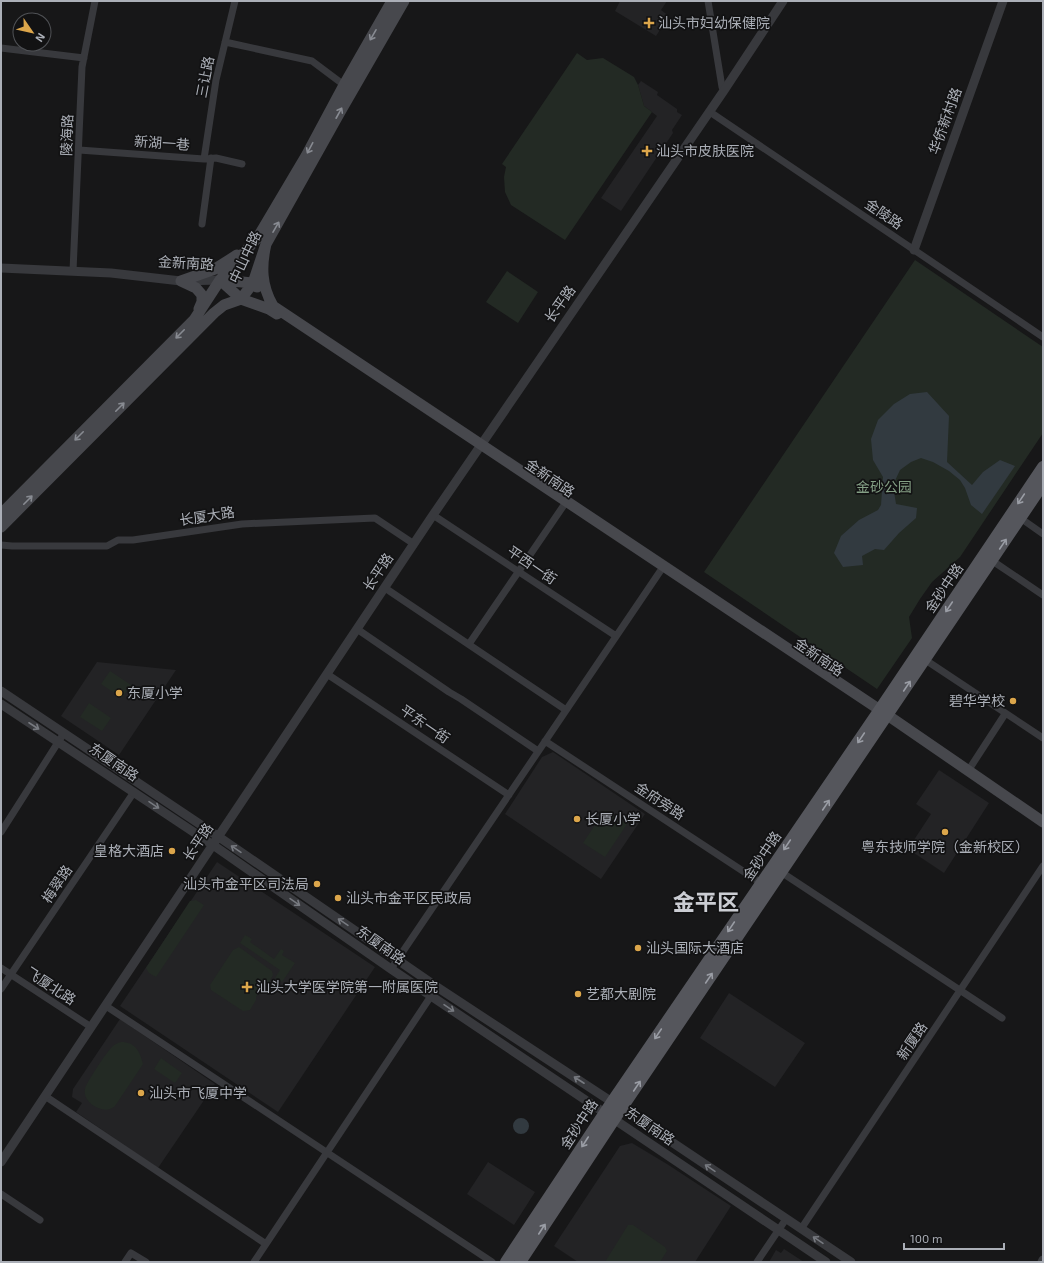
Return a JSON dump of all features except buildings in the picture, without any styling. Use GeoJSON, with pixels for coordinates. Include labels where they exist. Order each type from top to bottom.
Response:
{"type":"FeatureCollection","features":[{"type":"Feature","properties":{"kind":"main road","name":"中山中路"},"geometry":{"type":"LineString","coordinates":[[1,527],[214,313],[224,305],[241,299],[253,283],[262,241],[344,85],[392,1]]}},
{"type":"Feature","properties":{"kind":"main road","name":"中山中路"},"geometry":{"type":"LineString","coordinates":[[1,514],[194,320],[220,280],[262,241],[340,112],[404,1]]}},
{"type":"Feature","properties":{"kind":"main road"},"geometry":{"type":"LineString","coordinates":[[181,281],[215,269],[246,249],[262,241],[262,270],[271,307]]}},
{"type":"Feature","properties":{"kind":"main road"},"geometry":{"type":"LineString","coordinates":[[220,280],[253,283],[271,307]]}},
{"type":"Feature","properties":{"kind":"main road","name":"金新南路"},"geometry":{"type":"LineString","coordinates":[[220,280],[241,299],[271,307],[1043,822]]}},
{"type":"Feature","properties":{"kind":"main road"},"geometry":{"type":"LineString","coordinates":[[181,281],[196,288],[202,295],[202,302],[194,320]]}},
{"type":"Feature","properties":{"kind":"main road"},"geometry":{"type":"LineString","coordinates":[[214,313],[250,306],[271,307]]}},
{"type":"Feature","properties":{"kind":"main road","name":"金新南路"},"geometry":{"type":"LineString","coordinates":[[478,446],[661,570],[882,714],[1043,828]]}},
{"type":"Feature","properties":{"kind":"main road","name":"金砂中路"},"geometry":{"type":"LineString","coordinates":[[617,1105],[781,872],[1043,467]]}},
{"type":"Feature","properties":{"kind":"main road","name":"金砂中路"},"geometry":{"type":"LineString","coordinates":[[520,1262],[610,1116],[761,883],[882,714],[1043,484]]}},
{"type":"Feature","properties":{"kind":"main road","name":"金砂中路"},"geometry":{"type":"LineString","coordinates":[[506,1262],[610,1116]]}},
{"type":"Feature","properties":{"kind":"street","name":"陵海路"},"geometry":{"type":"LineString","coordinates":[[73,271],[82,68],[95,1]]}},
{"type":"Feature","properties":{"kind":"street","name":"三让路"},"geometry":{"type":"LineString","coordinates":[[202,224],[207,158],[216,80],[235,1]]}},
{"type":"Feature","properties":{"kind":"street"},"geometry":{"type":"LineString","coordinates":[[708,1],[722,87]]}},
{"type":"Feature","properties":{"kind":"street","name":"长平路"},"geometry":{"type":"LineString","coordinates":[[217,835],[385,588],[478,446],[779,1]]}},
{"type":"Feature","properties":{"kind":"street","name":"长平路"},"geometry":{"type":"LineString","coordinates":[[1,1162],[106,1006],[411,542],[710,112],[783,1]]}},
{"type":"Feature","properties":{"kind":"street","name":"华侨新村路"},"geometry":{"type":"LineString","coordinates":[[914,250],[1003,1]]}},
{"type":"Feature","properties":{"kind":"street"},"geometry":{"type":"LineString","coordinates":[[225,42],[312,61],[344,85]]}},
{"type":"Feature","properties":{"kind":"street"},"geometry":{"type":"LineString","coordinates":[[1,48],[84,58]]}},
{"type":"Feature","properties":{"kind":"street","name":"金陵路"},"geometry":{"type":"LineString","coordinates":[[710,112],[1043,337]]}},
{"type":"Feature","properties":{"kind":"street","name":"新湖一巷"},"geometry":{"type":"LineString","coordinates":[[79,150],[216,158],[242,164]]}},
{"type":"Feature","properties":{"kind":"street","name":"金新南路"},"geometry":{"type":"LineString","coordinates":[[1,268],[150,276],[181,281],[220,280]]}},
{"type":"Feature","properties":{"kind":"street"},"geometry":{"type":"LineString","coordinates":[[469,644],[564,505]]}},
{"type":"Feature","properties":{"kind":"street","name":"平西一街"},"geometry":{"type":"LineString","coordinates":[[433,515],[616,636]]}},
{"type":"Feature","properties":{"kind":"street","name":"长厦大路"},"geometry":{"type":"LineString","coordinates":[[1,545],[107,546],[118,540],[133,540],[242,524],[375,518],[411,542]]}},
{"type":"Feature","properties":{"kind":"street"},"geometry":{"type":"LineString","coordinates":[[1026,522],[1043,534]]}},
{"type":"Feature","properties":{"kind":"street"},"geometry":{"type":"LineString","coordinates":[[997,564],[1043,595]]}},
{"type":"Feature","properties":{"kind":"street"},"geometry":{"type":"LineString","coordinates":[[391,970],[661,570]]}},
{"type":"Feature","properties":{"kind":"street"},"geometry":{"type":"LineString","coordinates":[[385,588],[566,710]]}},
{"type":"Feature","properties":{"kind":"street"},"geometry":{"type":"LineString","coordinates":[[357,629],[448,692],[461,698],[538,751]]}},
{"type":"Feature","properties":{"kind":"street"},"geometry":{"type":"LineString","coordinates":[[930,663],[1043,738]]}},
{"type":"Feature","properties":{"kind":"street","name":"平东一街"},"geometry":{"type":"LineString","coordinates":[[327,674],[509,795]]}},
{"type":"Feature","properties":{"kind":"street","name":"东厦南路"},"geometry":{"type":"LineString","coordinates":[[1,691],[217,835],[437,987],[617,1105],[850,1262]]}},
{"type":"Feature","properties":{"kind":"street","name":"东厦南路"},"geometry":{"type":"LineString","coordinates":[[1,704],[212,844],[391,970],[779,1229],[826,1262]]}},
{"type":"Feature","properties":{"kind":"street"},"geometry":{"type":"LineString","coordinates":[[968,772],[1005,714]]}},
{"type":"Feature","properties":{"kind":"street"},"geometry":{"type":"LineString","coordinates":[[1,832],[64,733]]}},
{"type":"Feature","properties":{"kind":"street","name":"金府旁路"},"geometry":{"type":"LineString","coordinates":[[545,741],[761,883]]}},
{"type":"Feature","properties":{"kind":"street","name":"梅翠路"},"geometry":{"type":"LineString","coordinates":[[1,989],[134,792]]}},
{"type":"Feature","properties":{"kind":"street","name":"长平路"},"geometry":{"type":"LineString","coordinates":[[1,1154],[212,844]]}},
{"type":"Feature","properties":{"kind":"street","name":"新厦路"},"geometry":{"type":"LineString","coordinates":[[801,1229],[1043,866]]}},
{"type":"Feature","properties":{"kind":"street"},"geometry":{"type":"LineString","coordinates":[[781,872],[1002,1018]]}},
{"type":"Feature","properties":{"kind":"street","name":"飞厦北路"},"geometry":{"type":"LineString","coordinates":[[1,968],[88,1025]]}},
{"type":"Feature","properties":{"kind":"street"},"geometry":{"type":"LineString","coordinates":[[254,1262],[437,987]]}},
{"type":"Feature","properties":{"kind":"street"},"geometry":{"type":"LineString","coordinates":[[106,1006],[492,1262]]}},
{"type":"Feature","properties":{"kind":"street"},"geometry":{"type":"LineString","coordinates":[[45,1096],[266,1244]]}},
{"type":"Feature","properties":{"kind":"street"},"geometry":{"type":"LineString","coordinates":[[1,1194],[40,1220]]}},
{"type":"Feature","properties":{"kind":"street"},"geometry":{"type":"LineString","coordinates":[[757,1262],[786,1219]]}},
{"type":"Feature","properties":{"kind":"street"},"geometry":{"type":"LineString","coordinates":[[125,1262],[131,1253],[146,1262]]}},
{"type":"Feature","properties":{"kind":"shaded area","name":"汕头市妇幼保健院"},"geometry":{"type":"Polygon","coordinates":[[[620,1],[667,1],[661,10],[669,16],[656,36],[615,11],[620,1]]]}},
{"type":"Feature","properties":{"kind":"shaded area","name":"汕头市皮肤医院"},"geometry":{"type":"Polygon","coordinates":[[[641,81],[658,92],[657,95],[677,109],[677,112],[682,115],[672,130],[673,133],[621,211],[601,198],[657,116],[644,106],[638,85],[641,81]]]}},
{"type":"Feature","properties":{"kind":"shaded area"},"geometry":{"type":"Polygon","coordinates":[[[927,392],[949,416],[947,462],[972,485],[983,472],[1000,460],[1015,466],[982,514],[971,505],[965,488],[960,480],[949,471],[933,462],[921,458],[911,462],[900,470],[893,485],[896,504],[917,508],[916,518],[899,533],[884,550],[875,549],[862,556],[863,565],[843,567],[834,553],[841,536],[859,520],[878,510],[881,505],[883,477],[873,460],[871,439],[878,420],[894,404],[910,394],[927,392]]]}},
{"type":"Feature","properties":{"kind":"shaded area","name":"东厦小学"},"geometry":{"type":"Polygon","coordinates":[[[97,662],[176,670],[119,755],[61,716],[97,662]]]}},
{"type":"Feature","properties":{"kind":"shaded area","name":"长厦小学"},"geometry":{"type":"Polygon","coordinates":[[[553,752],[645,814],[601,879],[505,814],[542,757],[553,752]]]}},
{"type":"Feature","properties":{"kind":"shaded area","name":"粤东技师学院（金新校区）"},"geometry":{"type":"Polygon","coordinates":[[[939,770],[989,803],[944,873],[908,849],[931,814],[916,804],[939,770]]]}},
{"type":"Feature","properties":{"kind":"shaded area","name":"汕头大学医学院第一附属医院"},"geometry":{"type":"Polygon","coordinates":[[[217,862],[375,967],[278,1112],[120,1006],[217,862]]]}},
{"type":"Feature","properties":{"kind":"shaded area"},"geometry":{"type":"Polygon","coordinates":[[[729,993],[805,1043],[775,1087],[700,1038],[729,993]]]}},
{"type":"Feature","properties":{"kind":"shaded area","name":"汕头市飞厦中学"},"geometry":{"type":"Polygon","coordinates":[[[120,1019],[215,1084],[158,1168],[76,1112],[82,1103],[72,1097],[73,1089],[120,1019]]]}},
{"type":"Feature","properties":{"kind":"shaded area"},"geometry":{"type":"Polygon","coordinates":[[[518,1118],[524,1118],[529,1123],[527,1132],[524,1134],[518,1134],[513,1129],[513,1123],[518,1118]]]}},
{"type":"Feature","properties":{"kind":"shaded area"},"geometry":{"type":"Polygon","coordinates":[[[632,1143],[731,1206],[695,1262],[578,1262],[554,1246],[620,1146],[632,1143]]]}},
{"type":"Feature","properties":{"kind":"shaded area"},"geometry":{"type":"Polygon","coordinates":[[[488,1162],[535,1192],[514,1225],[467,1194],[488,1162]]]}},
{"type":"Feature","properties":{"kind":"shaded area"},"geometry":{"type":"Polygon","coordinates":[[[784,1249],[804,1262],[769,1262],[776,1250],[781,1253],[784,1249]]]}},
{"type":"Feature","properties":{"kind":"green space"},"geometry":{"type":"Polygon","coordinates":[[[577,53],[587,60],[603,58],[634,77],[644,106],[652,112],[565,240],[511,205],[505,192],[504,177],[506,167],[502,164],[577,53]]]}},
{"type":"Feature","properties":{"kind":"green space","name":"金砂公园"},"geometry":{"type":"Polygon","coordinates":[[[915,260],[1043,347],[1043,433],[960,557],[932,582],[920,599],[909,617],[912,638],[877,689],[704,572],[915,260]]]}},
{"type":"Feature","properties":{"kind":"green space"},"geometry":{"type":"Polygon","coordinates":[[[507,271],[538,292],[518,323],[486,302],[507,271]]]}},
{"type":"Feature","properties":{"kind":"green space"},"geometry":{"type":"Polygon","coordinates":[[[110,671],[131,685],[122,698],[101,684],[110,671]]]}},
{"type":"Feature","properties":{"kind":"green space"},"geometry":{"type":"Polygon","coordinates":[[[89,703],[111,718],[102,731],[80,717],[89,703]]]}},
{"type":"Feature","properties":{"kind":"green space"},"geometry":{"type":"Polygon","coordinates":[[[605,810],[627,824],[605,857],[583,843],[605,810]]]}},
{"type":"Feature","properties":{"kind":"green space"},"geometry":{"type":"Polygon","coordinates":[[[196,900],[204,905],[156,977],[149,973],[146,968],[190,901],[196,900]]]}},
{"type":"Feature","properties":{"kind":"green space"},"geometry":{"type":"Polygon","coordinates":[[[245,935],[252,939],[250,942],[274,959],[281,949],[284,951],[282,955],[295,963],[282,982],[275,978],[280,970],[240,943],[245,935]]]}},
{"type":"Feature","properties":{"kind":"green space"},"geometry":{"type":"Polygon","coordinates":[[[239,947],[272,971],[273,975],[267,986],[263,986],[250,1010],[243,1011],[211,990],[210,985],[233,950],[239,947]]]}},
{"type":"Feature","properties":{"kind":"green space"},"geometry":{"type":"Polygon","coordinates":[[[121,1042],[126,1042],[136,1048],[143,1064],[115,1106],[107,1110],[98,1108],[92,1105],[85,1095],[86,1086],[106,1054],[113,1046],[121,1042]]]}},
{"type":"Feature","properties":{"kind":"green space"},"geometry":{"type":"Polygon","coordinates":[[[161,1058],[182,1073],[175,1083],[154,1069],[161,1058]]]}},
{"type":"Feature","properties":{"kind":"green space"},"geometry":{"type":"Polygon","coordinates":[[[628,1225],[633,1225],[665,1247],[667,1251],[660,1262],[605,1262],[628,1225]]]}},
{"type":"Feature","properties":{"kind":"place","name":"汕头市妇幼保健院"},"geometry":{"type":"Point","coordinates":[649,23]}},
{"type":"Feature","properties":{"kind":"place","name":"汕头市皮肤医院"},"geometry":{"type":"Point","coordinates":[647,151]}},
{"type":"Feature","properties":{"kind":"place","name":"东厦小学"},"geometry":{"type":"Point","coordinates":[119,693]}},
{"type":"Feature","properties":{"kind":"place","name":"碧华学校"},"geometry":{"type":"Point","coordinates":[1013,701]}},
{"type":"Feature","properties":{"kind":"place","name":"长厦小学"},"geometry":{"type":"Point","coordinates":[577,819]}},
{"type":"Feature","properties":{"kind":"place","name":"粤东技师学院（金新校区）"},"geometry":{"type":"Point","coordinates":[945,832]}},
{"type":"Feature","properties":{"kind":"place","name":"皇格大酒店"},"geometry":{"type":"Point","coordinates":[172,851]}},
{"type":"Feature","properties":{"kind":"place","name":"汕头市金平区司法局"},"geometry":{"type":"Point","coordinates":[317,884]}},
{"type":"Feature","properties":{"kind":"place","name":"汕头市金平区民政局"},"geometry":{"type":"Point","coordinates":[338,898]}},
{"type":"Feature","properties":{"kind":"place","name":"汕头国际大酒店"},"geometry":{"type":"Point","coordinates":[638,948]}},
{"type":"Feature","properties":{"kind":"place","name":"汕头大学医学院第一附属医院"},"geometry":{"type":"Point","coordinates":[247,987]}},
{"type":"Feature","properties":{"kind":"place","name":"艺都大剧院"},"geometry":{"type":"Point","coordinates":[578,994]}},
{"type":"Feature","properties":{"kind":"place","name":"汕头市飞厦中学"},"geometry":{"type":"Point","coordinates":[141,1093]}},
{"type":"Feature","properties":{"kind":"district","name":"金平区"},"geometry":{"type":"Point","coordinates":[706,902]}}]}
